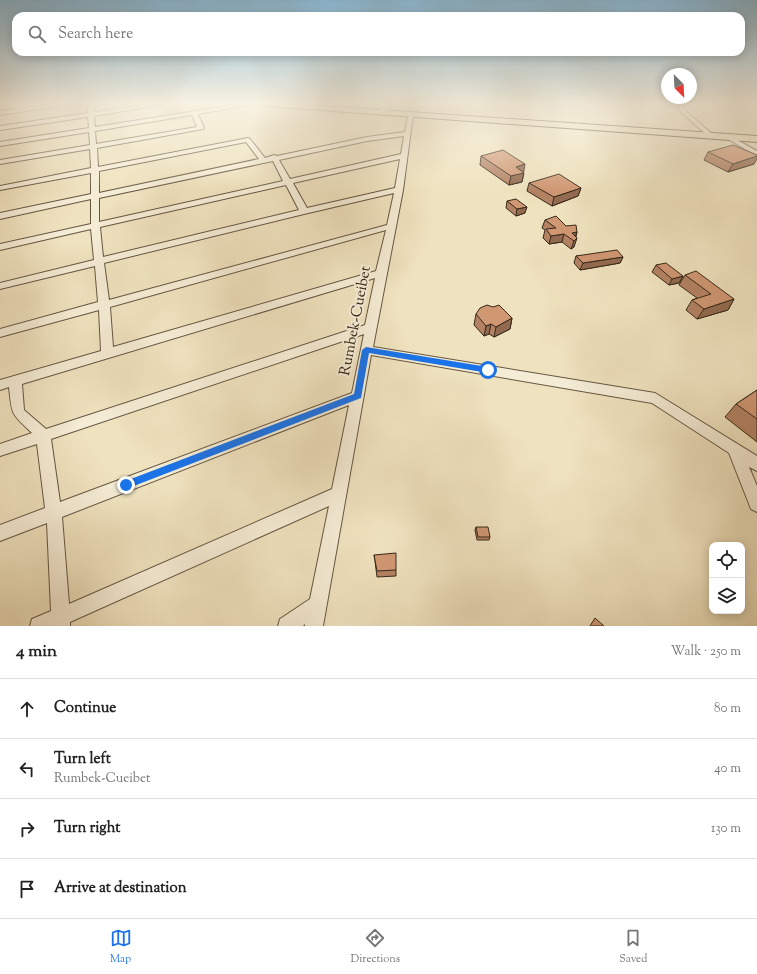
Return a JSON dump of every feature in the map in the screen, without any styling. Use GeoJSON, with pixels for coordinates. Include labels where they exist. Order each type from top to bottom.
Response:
{"type":"FeatureCollection","features":[{"type":"Feature","properties":{"kind":"main road"},"geometry":{"type":"LineString","coordinates":[[669,133],[757,139]]}},
{"type":"Feature","properties":{"kind":"street"},"geometry":{"type":"LineString","coordinates":[[0,144],[66,133]]}},
{"type":"Feature","properties":{"kind":"street"},"geometry":{"type":"LineString","coordinates":[[92,133],[95,170],[95,226],[104,305],[107,354]]}},
{"type":"Feature","properties":{"kind":"street"},"geometry":{"type":"LineString","coordinates":[[0,162],[170,133]]}},
{"type":"Feature","properties":{"kind":"street"},"geometry":{"type":"LineString","coordinates":[[708,133],[711,136]]}},
{"type":"Feature","properties":{"kind":"street"},"geometry":{"type":"LineString","coordinates":[[0,216],[274,157],[367,139],[407,134]]}},
{"type":"Feature","properties":{"kind":"street","name":"Rumbek-Cueibet"},"geometry":{"type":"LineString","coordinates":[[314,626],[370,328],[399,190],[407,134]]}},
{"type":"Feature","properties":{"kind":"street"},"geometry":{"type":"LineString","coordinates":[[728,137],[757,154]]}},
{"type":"Feature","properties":{"kind":"street"},"geometry":{"type":"LineString","coordinates":[[0,188],[248,140],[263,160]]}},
{"type":"Feature","properties":{"kind":"street"},"geometry":{"type":"LineString","coordinates":[[0,247],[403,156]]}},
{"type":"Feature","properties":{"kind":"street"},"geometry":{"type":"LineString","coordinates":[[274,157],[287,183],[304,211]]}},
{"type":"Feature","properties":{"kind":"street"},"geometry":{"type":"LineString","coordinates":[[0,286],[304,211],[399,190]]}},
{"type":"Feature","properties":{"kind":"street"},"geometry":{"type":"LineString","coordinates":[[0,333],[392,226]]}},
{"type":"Feature","properties":{"kind":"street"},"geometry":{"type":"LineString","coordinates":[[0,385],[381,273]]}},
{"type":"Feature","properties":{"kind":"street"},"geometry":{"type":"LineString","coordinates":[[0,450],[370,328]]}},
{"type":"Feature","properties":{"kind":"street"},"geometry":{"type":"LineString","coordinates":[[366,350],[655,398],[757,464]]}},
{"type":"Feature","properties":{"kind":"street"},"geometry":{"type":"LineString","coordinates":[[15,381],[18,412],[43,435],[54,513],[60,621]]}},
{"type":"Feature","properties":{"kind":"street"},"geometry":{"type":"LineString","coordinates":[[0,533],[358,396]]}},
{"type":"Feature","properties":{"kind":"street"},"geometry":{"type":"LineString","coordinates":[[734,449],[757,504]]}},
{"type":"Feature","properties":{"kind":"street"},"geometry":{"type":"LineString","coordinates":[[39,626],[60,621],[339,494]]}},
{"type":"Feature","properties":{"kind":"street"},"geometry":{"type":"LineString","coordinates":[[287,626],[318,604]]}},
{"type":"Feature","properties":{"kind":"street"},"geometry":{"type":"LineString","coordinates":[[318,604],[320,626]]}},
{"type":"Feature","properties":{"kind":"building"},"geometry":{"type":"Polygon","coordinates":[[[733,145],[757,156],[733,164],[708,152],[733,145]]]}},
{"type":"Feature","properties":{"kind":"building"},"geometry":{"type":"Polygon","coordinates":[[[503,150],[525,164],[516,167],[524,173],[511,176],[481,156],[503,150]]]}},
{"type":"Feature","properties":{"kind":"building"},"geometry":{"type":"Polygon","coordinates":[[[559,174],[581,188],[554,197],[529,183],[559,174]]]}},
{"type":"Feature","properties":{"kind":"building"},"geometry":{"type":"Polygon","coordinates":[[[516,199],[527,207],[517,209],[507,201],[516,199]]]}},
{"type":"Feature","properties":{"kind":"building"},"geometry":{"type":"Polygon","coordinates":[[[556,216],[566,226],[576,225],[577,232],[572,233],[577,238],[574,241],[564,234],[551,236],[546,229],[556,228],[545,220],[556,216]]]}},
{"type":"Feature","properties":{"kind":"building"},"geometry":{"type":"Polygon","coordinates":[[[617,250],[623,257],[583,263],[576,256],[617,250]]]}},
{"type":"Feature","properties":{"kind":"building"},"geometry":{"type":"Polygon","coordinates":[[[666,263],[683,276],[672,279],[656,265],[666,263]]]}},
{"type":"Feature","properties":{"kind":"building"},"geometry":{"type":"Polygon","coordinates":[[[696,271],[734,299],[704,309],[692,300],[711,294],[685,275],[696,271]]]}},
{"type":"Feature","properties":{"kind":"building"},"geometry":{"type":"Polygon","coordinates":[[[487,305],[493,307],[499,305],[512,318],[496,327],[491,324],[486,326],[476,314],[480,308],[487,305]]]}},
{"type":"Feature","properties":{"kind":"building"},"geometry":{"type":"Polygon","coordinates":[[[757,390],[757,419],[736,404],[757,390]]]}},
{"type":"Feature","properties":{"kind":"building"},"geometry":{"type":"Polygon","coordinates":[[[476,527],[488,527],[490,537],[478,537],[476,527]]]}},
{"type":"Feature","properties":{"kind":"building"},"geometry":{"type":"Polygon","coordinates":[[[396,553],[396,570],[377,571],[374,555],[396,553]]]}},
{"type":"Feature","properties":{"kind":"building"},"geometry":{"type":"Polygon","coordinates":[[[595,618],[604,626],[590,626],[595,618]]]}},
{"type":"Feature","properties":{"kind":"route"},"geometry":{"type":"LineString","coordinates":[[126,485],[358,396],[366,350],[488,370]]}}]}
